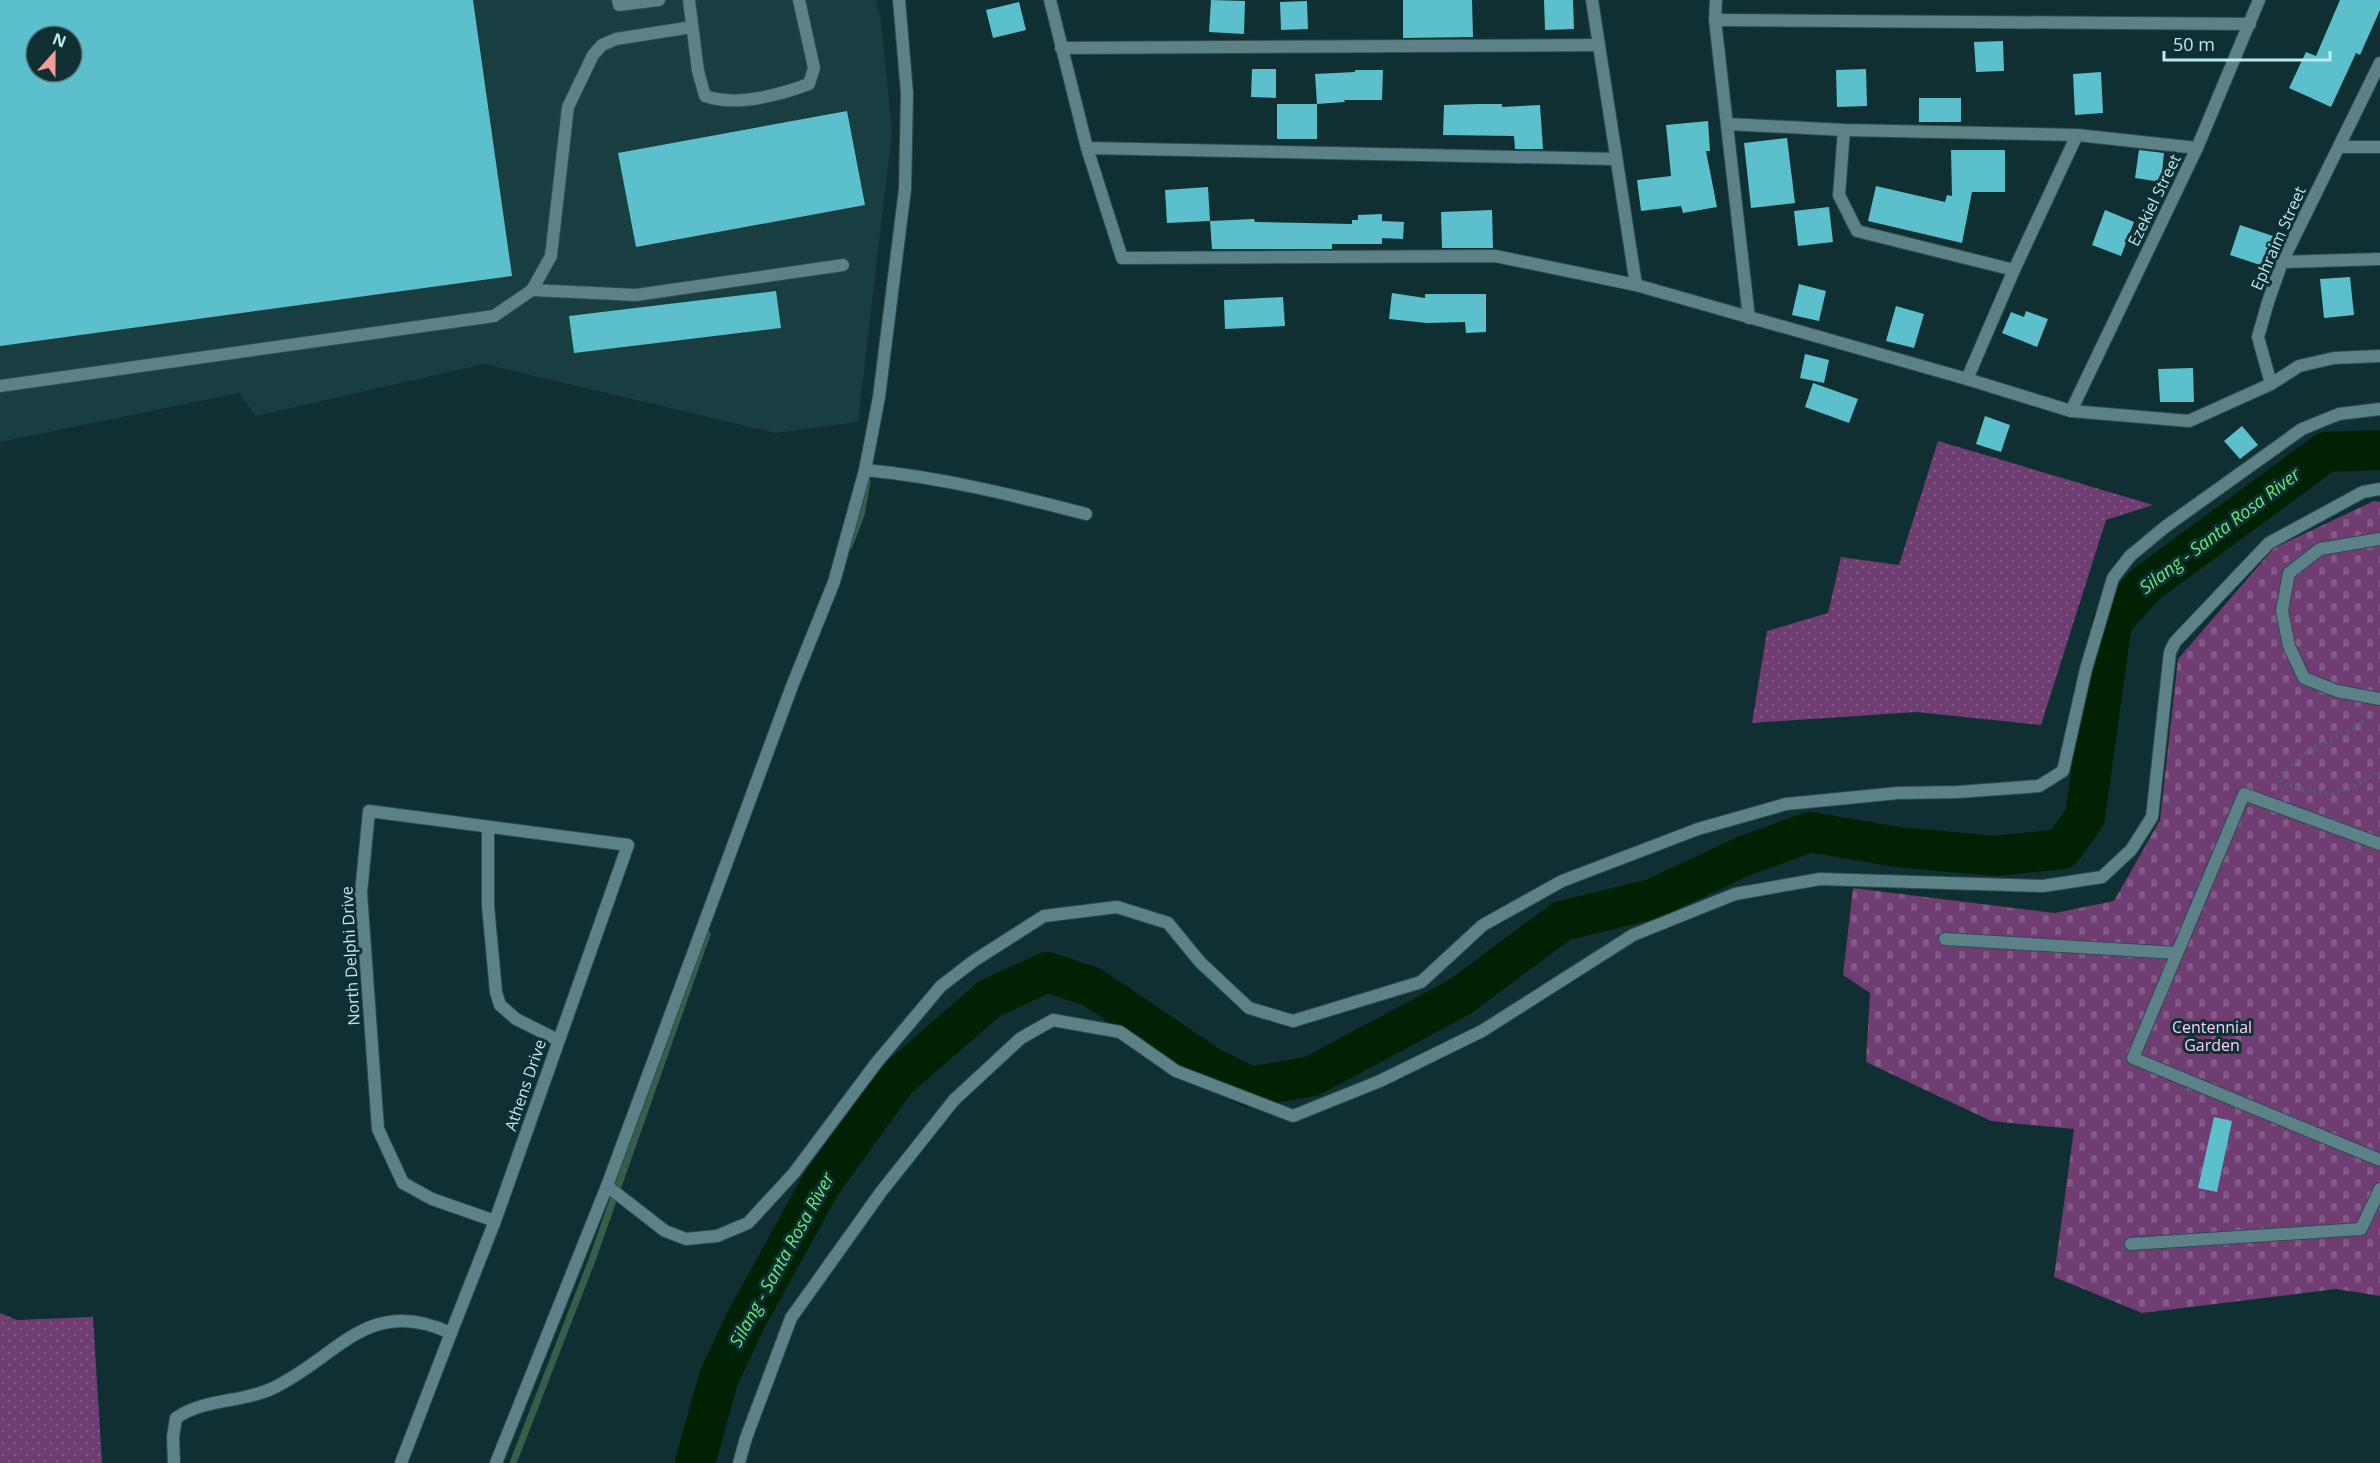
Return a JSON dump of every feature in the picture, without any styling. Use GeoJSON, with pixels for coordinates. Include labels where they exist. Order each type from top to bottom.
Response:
{"type":"FeatureCollection","features":[{"type":"Feature","properties":{"kind":"street"},"geometry":{"type":"LineString","coordinates":[[618,0],[619,5],[659,0]]}},
{"type":"Feature","properties":{"kind":"street"},"geometry":{"type":"LineString","coordinates":[[689,0],[698,71],[705,96],[742,101],[809,84],[814,68],[799,0]]}},
{"type":"Feature","properties":{"kind":"street"},"geometry":{"type":"LineString","coordinates":[[496,1463],[608,1186],[792,686],[834,582],[865,470],[889,327],[904,189],[907,93],[899,0]]}},
{"type":"Feature","properties":{"kind":"street"},"geometry":{"type":"LineString","coordinates":[[1050,0],[1087,148],[1122,258],[1495,256],[1636,285],[1967,379],[2071,411],[2189,421],[2271,384],[2299,366],[2334,358],[2380,357]]}},
{"type":"Feature","properties":{"kind":"street"},"geometry":{"type":"LineString","coordinates":[[1592,0],[1636,285]]}},
{"type":"Feature","properties":{"kind":"street"},"geometry":{"type":"LineString","coordinates":[[1716,0],[1715,20],[1749,318]]}},
{"type":"Feature","properties":{"kind":"street","name":"Ezekiel Street"},"geometry":{"type":"LineString","coordinates":[[2071,411],[2197,148],[2259,0]]}},
{"type":"Feature","properties":{"kind":"street"},"geometry":{"type":"LineString","coordinates":[[1715,20],[2250,24]]}},
{"type":"Feature","properties":{"kind":"street"},"geometry":{"type":"LineString","coordinates":[[0,386],[494,316],[532,290],[551,256],[568,107],[593,55],[602,45],[616,39],[692,27]]}},
{"type":"Feature","properties":{"kind":"street"},"geometry":{"type":"LineString","coordinates":[[1061,48],[1598,45]]}},
{"type":"Feature","properties":{"kind":"street","name":"Ephraim Street"},"geometry":{"type":"LineString","coordinates":[[2271,384],[2258,337],[2268,302],[2283,262],[2380,63]]}},
{"type":"Feature","properties":{"kind":"street"},"geometry":{"type":"LineString","coordinates":[[1727,124],[1844,130],[2076,135],[2197,148]]}},
{"type":"Feature","properties":{"kind":"street"},"geometry":{"type":"LineString","coordinates":[[1844,130],[1839,195],[1857,231],[2014,270]]}},
{"type":"Feature","properties":{"kind":"street"},"geometry":{"type":"LineString","coordinates":[[1967,379],[2076,135]]}},
{"type":"Feature","properties":{"kind":"street"},"geometry":{"type":"LineString","coordinates":[[2340,147],[2380,147]]}},
{"type":"Feature","properties":{"kind":"street"},"geometry":{"type":"LineString","coordinates":[[1087,148],[1616,159]]}},
{"type":"Feature","properties":{"kind":"street"},"geometry":{"type":"LineString","coordinates":[[2283,262],[2380,259]]}},
{"type":"Feature","properties":{"kind":"street"},"geometry":{"type":"LineString","coordinates":[[532,290],[636,295],[843,265]]}},
{"type":"Feature","properties":{"kind":"street"},"geometry":{"type":"LineString","coordinates":[[608,1186],[664,1231],[686,1239],[717,1236],[748,1223],[794,1173],[877,1062],[941,986],[975,960],[1044,916],[1117,907],[1168,923],[1200,962],[1249,1008],[1293,1021],[1421,982],[1483,925],[1562,881],[1698,829],[1786,804],[1898,793],[1958,792],[2039,786],[2063,771],[2086,669],[2113,578],[2130,555],[2164,527],[2302,429],[2339,414],[2380,409]]}},
{"type":"Feature","properties":{"kind":"street"},"geometry":{"type":"LineString","coordinates":[[865,470],[905,474],[998,492],[1086,514]]}},
{"type":"Feature","properties":{"kind":"street"},"geometry":{"type":"LineString","coordinates":[[739,1463],[746,1438],[791,1318],[881,1192],[954,1100],[1021,1038],[1053,1020],[1120,1032],[1176,1071],[1293,1116],[1380,1081],[1472,1036],[1633,935],[1734,894],[1820,879],[2043,886],[2102,877],[2131,850],[2152,817],[2170,652],[2175,642],[2269,543],[2362,492],[2380,489]]}},
{"type":"Feature","properties":{"kind":"street"},"geometry":{"type":"LineString","coordinates":[[2380,539],[2320,549],[2289,573],[2282,611],[2289,646],[2304,678],[2337,691],[2380,699]]}},
{"type":"Feature","properties":{"kind":"street"},"geometry":{"type":"LineString","coordinates":[[2379,843],[2244,794],[2133,1059],[2380,1160]]}},
{"type":"Feature","properties":{"kind":"street","name":"North Delphi Drive"},"geometry":{"type":"LineString","coordinates":[[495,1221],[432,1199],[403,1183],[378,1129],[361,893],[369,811],[628,845]]}},
{"type":"Feature","properties":{"kind":"street"},"geometry":{"type":"LineString","coordinates":[[488,827],[488,906],[496,992],[500,1005],[516,1019],[558,1040]]}},
{"type":"Feature","properties":{"kind":"street","name":"Athens Drive"},"geometry":{"type":"LineString","coordinates":[[400,1463],[495,1221],[628,845]]}},
{"type":"Feature","properties":{"kind":"street"},"geometry":{"type":"LineString","coordinates":[[1945,939],[2177,952]]}},
{"type":"Feature","properties":{"kind":"street"},"geometry":{"type":"LineString","coordinates":[[2131,1244],[2361,1229],[2380,1189]]}},
{"type":"Feature","properties":{"kind":"street"},"geometry":{"type":"LineString","coordinates":[[174,1463],[172,1437],[176,1418],[189,1410],[204,1404],[247,1397],[271,1389],[348,1339],[386,1321],[429,1323],[451,1334]]}},
{"type":"Feature","properties":{"kind":"path"},"geometry":{"type":"LineString","coordinates":[[2380,708],[2356,727],[2306,752],[2277,777],[2283,784],[2326,795],[2349,789],[2380,771]]}},
{"type":"Feature","properties":{"kind":"shaded area"},"geometry":{"type":"Polygon","coordinates":[[[0,0],[876,0],[881,20],[892,131],[858,422],[776,433],[484,364],[256,416],[239,393],[0,442],[0,0]]]}},
{"type":"Feature","properties":{"kind":"green space"},"geometry":{"type":"Polygon","coordinates":[[[1938,441],[2153,505],[2106,520],[2041,725],[1916,712],[1752,723],[1767,631],[1828,613],[1841,557],[1899,565],[1938,441]]]}},
{"type":"Feature","properties":{"kind":"green space","name":"Centennial Garden"},"geometry":{"type":"Polygon","coordinates":[[[2374,501],[2380,502],[2380,1296],[2336,1289],[2142,1313],[2054,1277],[2074,1129],[1991,1121],[1866,1062],[1870,993],[1843,975],[1853,888],[2055,913],[2114,901],[2160,820],[2178,659],[2274,548],[2374,501]]]}},
{"type":"Feature","properties":{"kind":"green space"},"geometry":{"type":"Polygon","coordinates":[[[0,1313],[17,1320],[93,1317],[102,1463],[0,1463],[0,1313]]]}},
{"type":"Feature","properties":{"kind":"building"},"geometry":{"type":"Polygon","coordinates":[[[0,0],[473,0],[512,276],[0,346],[0,0]]]}},
{"type":"Feature","properties":{"kind":"building"},"geometry":{"type":"Polygon","coordinates":[[[1211,0],[1245,1],[1244,34],[1209,32],[1211,0]]]}},
{"type":"Feature","properties":{"kind":"building"},"geometry":{"type":"Polygon","coordinates":[[[1403,0],[1472,0],[1473,37],[1403,38],[1403,0]]]}},
{"type":"Feature","properties":{"kind":"building"},"geometry":{"type":"Polygon","coordinates":[[[1544,0],[1573,0],[1574,29],[1545,30],[1544,0]]]}},
{"type":"Feature","properties":{"kind":"building"},"geometry":{"type":"Polygon","coordinates":[[[2340,0],[2380,0],[2380,10],[2360,55],[2356,53],[2331,107],[2289,88],[2306,52],[2316,56],[2340,0]]]}},
{"type":"Feature","properties":{"kind":"building"},"geometry":{"type":"Polygon","coordinates":[[[1307,1],[1308,29],[1281,30],[1280,2],[1307,1]]]}},
{"type":"Feature","properties":{"kind":"building"},"geometry":{"type":"Polygon","coordinates":[[[1019,2],[1026,30],[993,38],[986,10],[1019,2]]]}},
{"type":"Feature","properties":{"kind":"building"},"geometry":{"type":"Polygon","coordinates":[[[2003,41],[2004,71],[1976,72],[1974,42],[2003,41]]]}},
{"type":"Feature","properties":{"kind":"building"},"geometry":{"type":"Polygon","coordinates":[[[1252,69],[1276,69],[1276,98],[1251,97],[1252,69]]]}},
{"type":"Feature","properties":{"kind":"building"},"geometry":{"type":"Polygon","coordinates":[[[1866,69],[1867,106],[1837,107],[1836,70],[1866,69]]]}},
{"type":"Feature","properties":{"kind":"building"},"geometry":{"type":"Polygon","coordinates":[[[1355,70],[1383,70],[1382,100],[1344,100],[1345,102],[1317,104],[1315,74],[1355,72],[1355,70]]]}},
{"type":"Feature","properties":{"kind":"building"},"geometry":{"type":"Polygon","coordinates":[[[2101,72],[2103,113],[2075,115],[2073,74],[2101,72]]]}},
{"type":"Feature","properties":{"kind":"building"},"geometry":{"type":"Polygon","coordinates":[[[1919,98],[1961,98],[1961,122],[1919,122],[1919,98]]]}},
{"type":"Feature","properties":{"kind":"building"},"geometry":{"type":"Polygon","coordinates":[[[1277,104],[1317,104],[1317,139],[1277,139],[1277,104]]]}},
{"type":"Feature","properties":{"kind":"building"},"geometry":{"type":"Polygon","coordinates":[[[1502,104],[1502,107],[1540,105],[1543,149],[1515,149],[1514,136],[1443,135],[1444,105],[1502,104]]]}},
{"type":"Feature","properties":{"kind":"building"},"geometry":{"type":"Polygon","coordinates":[[[847,111],[865,205],[636,247],[618,153],[847,111]]]}},
{"type":"Feature","properties":{"kind":"building"},"geometry":{"type":"Polygon","coordinates":[[[1708,121],[1710,151],[1706,151],[1717,207],[1683,213],[1681,206],[1641,211],[1637,180],[1671,176],[1666,125],[1708,121]]]}},
{"type":"Feature","properties":{"kind":"building"},"geometry":{"type":"Polygon","coordinates":[[[1787,138],[1795,203],[1751,208],[1744,143],[1787,138]]]}},
{"type":"Feature","properties":{"kind":"building"},"geometry":{"type":"Polygon","coordinates":[[[1951,150],[2005,150],[2005,192],[1972,192],[1962,243],[1868,221],[1876,186],[1945,202],[1947,195],[1952,196],[1951,150]]]}},
{"type":"Feature","properties":{"kind":"building"},"geometry":{"type":"Polygon","coordinates":[[[2139,150],[2164,153],[2161,182],[2135,178],[2139,150]]]}},
{"type":"Feature","properties":{"kind":"building"},"geometry":{"type":"Polygon","coordinates":[[[1208,187],[1210,221],[1167,223],[1165,190],[1208,187]]]}},
{"type":"Feature","properties":{"kind":"building"},"geometry":{"type":"Polygon","coordinates":[[[1829,207],[1833,242],[1798,246],[1794,211],[1829,207]]]}},
{"type":"Feature","properties":{"kind":"building"},"geometry":{"type":"Polygon","coordinates":[[[1492,210],[1493,248],[1442,248],[1441,212],[1492,210]]]}},
{"type":"Feature","properties":{"kind":"building"},"geometry":{"type":"Polygon","coordinates":[[[2105,210],[2134,222],[2121,256],[2092,245],[2105,210]]]}},
{"type":"Feature","properties":{"kind":"building"},"geometry":{"type":"Polygon","coordinates":[[[1382,214],[1382,221],[1404,222],[1403,239],[1382,238],[1382,244],[1332,244],[1332,249],[1212,249],[1210,221],[1254,219],[1255,222],[1352,224],[1352,220],[1358,220],[1358,215],[1382,214]]]}},
{"type":"Feature","properties":{"kind":"building"},"geometry":{"type":"Polygon","coordinates":[[[2240,225],[2273,236],[2263,266],[2230,255],[2240,225]]]}},
{"type":"Feature","properties":{"kind":"building"},"geometry":{"type":"Polygon","coordinates":[[[2350,277],[2354,315],[2324,318],[2320,279],[2350,277]]]}},
{"type":"Feature","properties":{"kind":"building"},"geometry":{"type":"Polygon","coordinates":[[[1799,284],[1826,291],[1819,321],[1792,315],[1799,284]]]}},
{"type":"Feature","properties":{"kind":"building"},"geometry":{"type":"Polygon","coordinates":[[[776,291],[781,328],[574,353],[569,316],[776,291]]]}},
{"type":"Feature","properties":{"kind":"building"},"geometry":{"type":"Polygon","coordinates":[[[1392,293],[1425,298],[1425,294],[1486,294],[1486,332],[1466,333],[1465,322],[1427,323],[1389,319],[1392,293]]]}},
{"type":"Feature","properties":{"kind":"building"},"geometry":{"type":"Polygon","coordinates":[[[1283,297],[1285,326],[1225,329],[1224,300],[1283,297]]]}},
{"type":"Feature","properties":{"kind":"building"},"geometry":{"type":"Polygon","coordinates":[[[1896,306],[1924,314],[1914,348],[1886,341],[1896,306]]]}},
{"type":"Feature","properties":{"kind":"building"},"geometry":{"type":"Polygon","coordinates":[[[2026,311],[2048,319],[2037,347],[2002,333],[2011,312],[2024,317],[2026,311]]]}},
{"type":"Feature","properties":{"kind":"building"},"geometry":{"type":"Polygon","coordinates":[[[1805,354],[1829,360],[1824,383],[1800,378],[1805,354]]]}},
{"type":"Feature","properties":{"kind":"building"},"geometry":{"type":"Polygon","coordinates":[[[2193,368],[2194,402],[2160,402],[2158,369],[2193,368]]]}},
{"type":"Feature","properties":{"kind":"building"},"geometry":{"type":"Polygon","coordinates":[[[1813,383],[1858,399],[1849,423],[1805,407],[1813,383]]]}},
{"type":"Feature","properties":{"kind":"building"},"geometry":{"type":"Polygon","coordinates":[[[1985,416],[2010,425],[2001,452],[1976,444],[1985,416]]]}},
{"type":"Feature","properties":{"kind":"building"},"geometry":{"type":"Polygon","coordinates":[[[2242,426],[2258,445],[2240,459],[2224,441],[2242,426]]]}},
{"type":"Feature","properties":{"kind":"building"},"geometry":{"type":"Polygon","coordinates":[[[2214,1117],[2232,1121],[2217,1192],[2198,1188],[2214,1117]]]}},
{"type":"Feature","properties":{"kind":"waterway","name":"Silang - Santa Rosa River"},"geometry":{"type":"LineString","coordinates":[[695,1463],[719,1377],[747,1318],[821,1184],[896,1080],[989,999],[1047,972],[1092,987],[1212,1068],[1250,1087],[1312,1076],[1458,998],[1562,921],[1652,899],[1744,856],[1810,832],[1897,847],[1995,856],[2062,849],[2085,817],[2112,622],[2145,585],[2326,452],[2380,450]]}},
{"type":"Feature","properties":{"kind":"waterway"},"geometry":{"type":"LineString","coordinates":[[849,546],[861,515],[867,482]]}},
{"type":"Feature","properties":{"kind":"waterway"},"geometry":{"type":"LineString","coordinates":[[513,1463],[592,1260],[707,934]]}}]}
